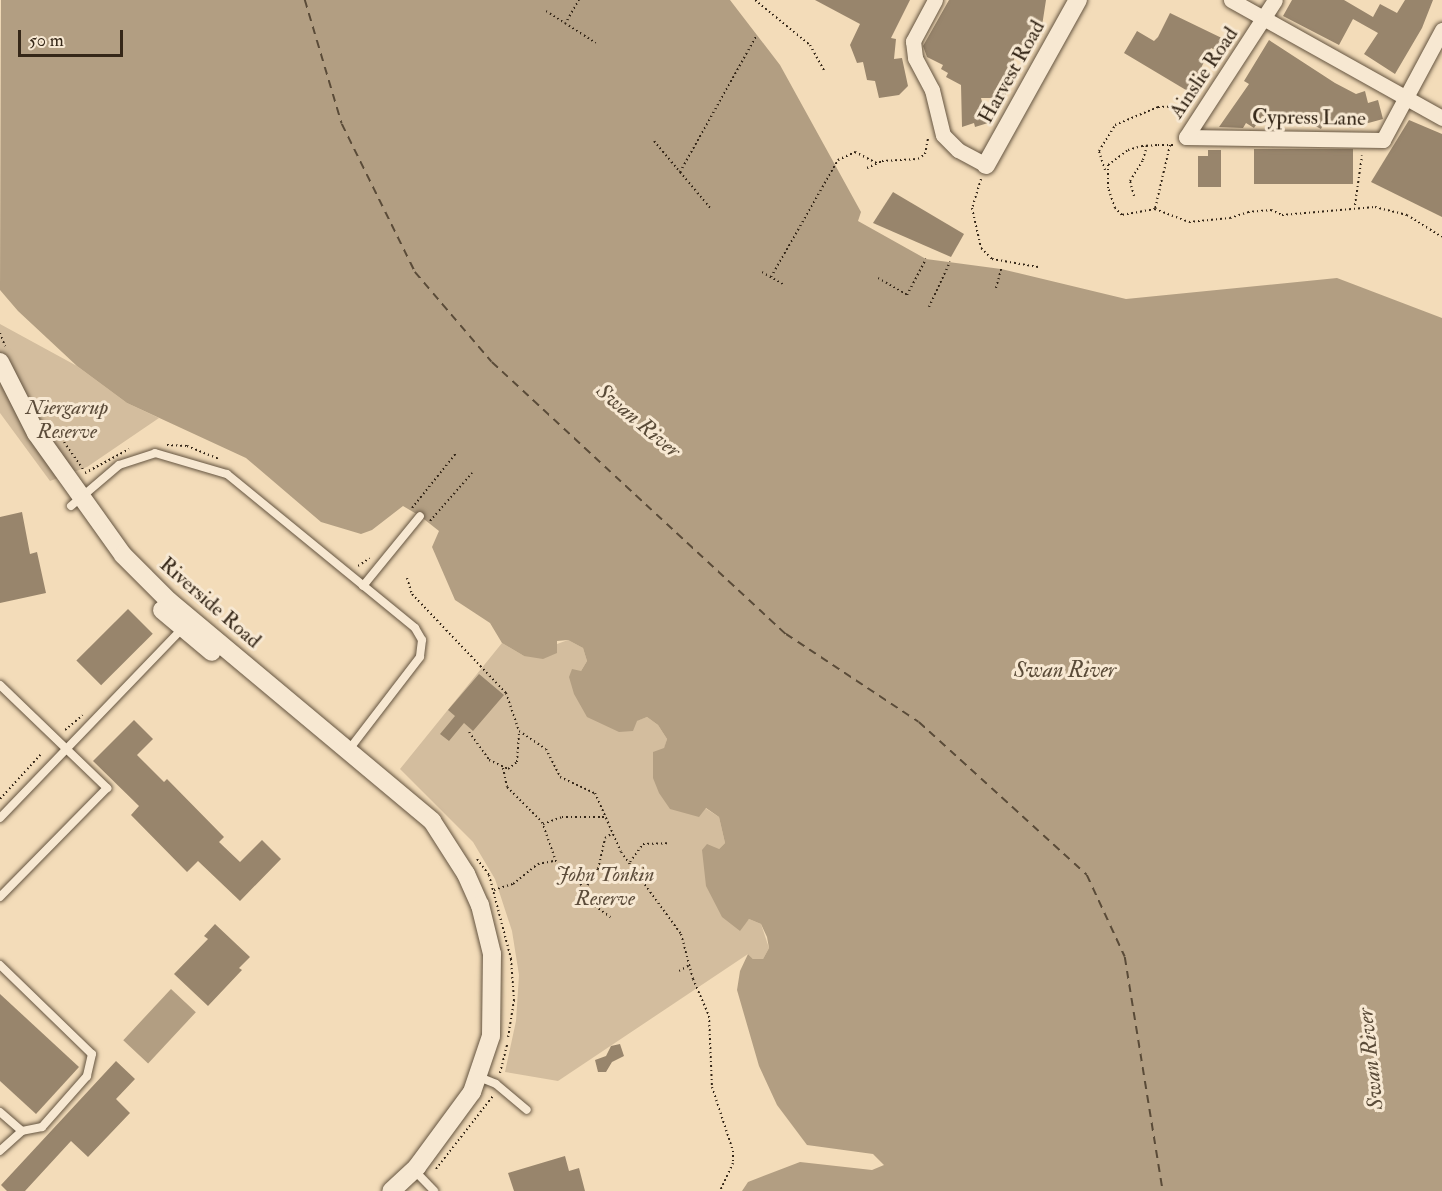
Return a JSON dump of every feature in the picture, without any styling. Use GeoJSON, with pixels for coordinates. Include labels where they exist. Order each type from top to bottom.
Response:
{"type":"FeatureCollection","features":[{"type":"Feature","properties":{"kind":"street"},"geometry":{"type":"LineString","coordinates":[[934,0],[912,41],[915,58],[932,90],[943,135],[958,150],[986,165]]}},
{"type":"Feature","properties":{"kind":"street","name":"Harvest Road"},"geometry":{"type":"LineString","coordinates":[[986,165],[1078,0]]}},
{"type":"Feature","properties":{"kind":"street"},"geometry":{"type":"LineString","coordinates":[[1231,0],[1442,118]]}},
{"type":"Feature","properties":{"kind":"street","name":"Ainslie Road"},"geometry":{"type":"LineString","coordinates":[[1186,138],[1265,19],[1275,0]]}},
{"type":"Feature","properties":{"kind":"street"},"geometry":{"type":"LineString","coordinates":[[1406,98],[1442,30]]}},
{"type":"Feature","properties":{"kind":"street","name":"Cypress Lane"},"geometry":{"type":"LineString","coordinates":[[1186,138],[1383,140],[1406,98]]}},
{"type":"Feature","properties":{"kind":"street","name":"Riverside Road"},"geometry":{"type":"LineString","coordinates":[[4,357],[36,433],[123,572],[346,753],[422,826],[439,836],[466,874],[480,905],[492,954],[494,1012],[479,1077],[420,1176],[391,1191]]}},
{"type":"Feature","properties":{"kind":"street","name":"Riverside Road"},"geometry":{"type":"LineString","coordinates":[[0,386],[39,460],[79,499]]}},
{"type":"Feature","properties":{"kind":"lane"},"geometry":{"type":"LineString","coordinates":[[79,499],[119,465],[155,453],[227,474],[415,628],[422,640],[420,657],[346,753]]}},
{"type":"Feature","properties":{"kind":"lane"},"geometry":{"type":"LineString","coordinates":[[363,586],[420,516]]}},
{"type":"Feature","properties":{"kind":"lane"},"geometry":{"type":"LineString","coordinates":[[0,818],[187,624]]}},
{"type":"Feature","properties":{"kind":"lane"},"geometry":{"type":"LineString","coordinates":[[0,685],[107,788],[0,897]]}},
{"type":"Feature","properties":{"kind":"lane"},"geometry":{"type":"LineString","coordinates":[[0,965],[92,1054],[87,1076],[42,1127],[22,1131],[0,1151]]}},
{"type":"Feature","properties":{"kind":"lane"},"geometry":{"type":"LineString","coordinates":[[479,1077],[496,1084],[527,1110]]}},
{"type":"Feature","properties":{"kind":"lane"},"geometry":{"type":"LineString","coordinates":[[0,1112],[22,1131]]}},
{"type":"Feature","properties":{"kind":"lane"},"geometry":{"type":"LineString","coordinates":[[420,1176],[434,1191]]}},
{"type":"Feature","properties":{"kind":"path"},"geometry":{"type":"LineString","coordinates":[[565,24],[579,0]]}},
{"type":"Feature","properties":{"kind":"path"},"geometry":{"type":"LineString","coordinates":[[755,0],[810,45],[824,70]]}},
{"type":"Feature","properties":{"kind":"path"},"geometry":{"type":"LineString","coordinates":[[546,11],[596,43]]}},
{"type":"Feature","properties":{"kind":"path"},"geometry":{"type":"LineString","coordinates":[[680,172],[757,35]]}},
{"type":"Feature","properties":{"kind":"path"},"geometry":{"type":"LineString","coordinates":[[1206,108],[1158,107],[1115,125],[1099,152],[1115,208],[1122,215],[1155,209],[1190,222],[1230,218],[1248,212],[1271,210],[1282,215],[1355,206],[1375,207],[1407,215],[1442,237]]}},
{"type":"Feature","properties":{"kind":"path"},"geometry":{"type":"LineString","coordinates":[[867,168],[877,163],[918,159],[925,154],[928,136],[943,135]]}},
{"type":"Feature","properties":{"kind":"path"},"geometry":{"type":"LineString","coordinates":[[1105,170],[1128,150],[1147,145],[1182,145],[1186,138]]}},
{"type":"Feature","properties":{"kind":"path"},"geometry":{"type":"LineString","coordinates":[[1355,206],[1363,140]]}},
{"type":"Feature","properties":{"kind":"path"},"geometry":{"type":"LineString","coordinates":[[654,141],[711,209]]}},
{"type":"Feature","properties":{"kind":"path"},"geometry":{"type":"LineString","coordinates":[[1134,196],[1130,181],[1143,160],[1147,145]]}},
{"type":"Feature","properties":{"kind":"path"},"geometry":{"type":"LineString","coordinates":[[1155,209],[1170,145]]}},
{"type":"Feature","properties":{"kind":"path"},"geometry":{"type":"LineString","coordinates":[[771,277],[838,160],[855,152],[877,163]]}},
{"type":"Feature","properties":{"kind":"path"},"geometry":{"type":"LineString","coordinates":[[986,165],[972,208],[974,231],[981,248],[992,259],[1038,267]]}},
{"type":"Feature","properties":{"kind":"path"},"geometry":{"type":"LineString","coordinates":[[878,278],[908,294],[926,259]]}},
{"type":"Feature","properties":{"kind":"path"},"geometry":{"type":"LineString","coordinates":[[929,308],[950,262]]}},
{"type":"Feature","properties":{"kind":"path"},"geometry":{"type":"LineString","coordinates":[[996,288],[1001,269]]}},
{"type":"Feature","properties":{"kind":"path"},"geometry":{"type":"LineString","coordinates":[[762,272],[783,284]]}},
{"type":"Feature","properties":{"kind":"path"},"geometry":{"type":"LineString","coordinates":[[0,333],[4,357]]}},
{"type":"Feature","properties":{"kind":"path"},"geometry":{"type":"LineString","coordinates":[[62,440],[75,453],[85,473],[79,499]]}},
{"type":"Feature","properties":{"kind":"path"},"geometry":{"type":"LineString","coordinates":[[410,510],[457,452]]}},
{"type":"Feature","properties":{"kind":"path"},"geometry":{"type":"LineString","coordinates":[[428,523],[472,473]]}},
{"type":"Feature","properties":{"kind":"path"},"geometry":{"type":"LineString","coordinates":[[406,578],[407,587],[420,603],[482,663],[506,693],[519,731],[515,767],[503,768],[484,756],[469,732]]}},
{"type":"Feature","properties":{"kind":"path"},"geometry":{"type":"LineString","coordinates":[[65,730],[87,711]]}},
{"type":"Feature","properties":{"kind":"path"},"geometry":{"type":"LineString","coordinates":[[519,731],[546,749],[560,777],[595,793],[611,834],[681,933],[709,1016],[712,1087],[733,1151],[733,1163],[720,1191]]}},
{"type":"Feature","properties":{"kind":"path"},"geometry":{"type":"LineString","coordinates":[[0,799],[42,753]]}},
{"type":"Feature","properties":{"kind":"path"},"geometry":{"type":"LineString","coordinates":[[503,768],[507,787],[543,824],[554,861],[585,889],[595,906],[610,917]]}},
{"type":"Feature","properties":{"kind":"path"},"geometry":{"type":"LineString","coordinates":[[543,824],[562,817],[605,817]]}},
{"type":"Feature","properties":{"kind":"path"},"geometry":{"type":"LineString","coordinates":[[585,889],[598,869],[605,838],[611,834]]}},
{"type":"Feature","properties":{"kind":"path"},"geometry":{"type":"LineString","coordinates":[[630,862],[643,844],[667,843]]}},
{"type":"Feature","properties":{"kind":"path"},"geometry":{"type":"LineString","coordinates":[[420,1176],[466,1134],[492,1099],[514,1000],[512,960],[494,891],[476,857]]}},
{"type":"Feature","properties":{"kind":"path"},"geometry":{"type":"LineString","coordinates":[[494,891],[513,884],[538,864],[554,861]]}},
{"type":"Feature","properties":{"kind":"path"},"geometry":{"type":"LineString","coordinates":[[679,971],[691,965]]}},
{"type":"Feature","properties":{"kind":"green space","name":"Niergarup Reserve"},"geometry":{"type":"Polygon","coordinates":[[[0,324],[77,366],[127,403],[159,418],[87,467],[50,481],[0,413],[0,324]]]}},
{"type":"Feature","properties":{"kind":"green space","name":"John Tonkin Reserve"},"geometry":{"type":"Polygon","coordinates":[[[568,640],[583,648],[587,661],[581,671],[636,721],[647,717],[658,725],[667,739],[664,749],[705,808],[719,817],[725,843],[719,849],[739,930],[749,919],[761,924],[769,948],[763,959],[753,959],[748,954],[558,1081],[505,1072],[516,1021],[519,975],[512,931],[495,879],[473,842],[400,769],[502,643],[524,656],[568,640]]]}},
{"type":"Feature","properties":{"kind":"water","name":"Swan River"},"geometry":{"type":"Polygon","coordinates":[[[1,0],[730,0],[780,65],[861,212],[858,221],[926,259],[1001,269],[1126,299],[1337,278],[1442,318],[1442,1191],[742,1191],[748,1182],[800,1162],[872,1170],[884,1165],[873,1154],[807,1145],[777,1105],[759,1066],[737,990],[740,971],[748,954],[753,959],[763,959],[769,948],[767,937],[761,924],[749,919],[740,931],[722,917],[706,886],[702,850],[707,844],[719,849],[725,843],[719,817],[706,808],[699,817],[670,809],[659,793],[653,778],[653,752],[664,748],[667,739],[658,725],[647,717],[637,721],[633,731],[619,732],[587,717],[574,694],[569,677],[572,669],[581,671],[587,661],[583,648],[568,640],[557,641],[557,653],[543,659],[524,656],[502,643],[490,623],[455,600],[432,547],[439,531],[420,516],[403,506],[372,530],[361,534],[321,522],[246,458],[127,403],[77,366],[18,311],[0,290],[1,0]]]}},
{"type":"Feature","properties":{"kind":"water"},"geometry":{"type":"Polygon","coordinates":[[[171,989],[196,1012],[148,1063],[123,1040],[171,989]]]}},
{"type":"Feature","properties":{"kind":"building"},"geometry":{"type":"Polygon","coordinates":[[[815,0],[910,0],[891,38],[896,39],[894,59],[902,58],[908,86],[899,95],[879,98],[875,81],[867,80],[863,62],[857,63],[850,45],[860,24],[815,0]]]}},
{"type":"Feature","properties":{"kind":"building"},"geometry":{"type":"Polygon","coordinates":[[[949,0],[1046,0],[1042,26],[1033,26],[1032,49],[1016,51],[1005,98],[981,98],[988,123],[975,127],[974,123],[962,127],[961,85],[946,77],[948,73],[941,69],[943,65],[927,57],[923,46],[949,0]]]}},
{"type":"Feature","properties":{"kind":"building"},"geometry":{"type":"Polygon","coordinates":[[[1292,0],[1344,0],[1373,17],[1380,4],[1397,13],[1405,0],[1433,0],[1422,28],[1395,74],[1364,54],[1378,33],[1353,19],[1339,45],[1283,16],[1292,0]]]}},
{"type":"Feature","properties":{"kind":"building"},"geometry":{"type":"Polygon","coordinates":[[[1170,13],[1230,42],[1224,54],[1211,48],[1199,72],[1203,74],[1191,93],[1124,53],[1137,31],[1154,41],[1170,13]]]}},
{"type":"Feature","properties":{"kind":"building"},"geometry":{"type":"Polygon","coordinates":[[[1269,40],[1335,83],[1356,94],[1365,91],[1368,103],[1378,100],[1383,119],[1350,128],[1340,118],[1337,124],[1326,119],[1321,129],[1304,120],[1302,124],[1294,120],[1291,126],[1262,116],[1254,128],[1246,123],[1243,128],[1219,127],[1249,84],[1244,81],[1269,40]]]}},
{"type":"Feature","properties":{"kind":"building"},"geometry":{"type":"Polygon","coordinates":[[[1409,120],[1442,134],[1442,217],[1371,182],[1409,120]]]}},
{"type":"Feature","properties":{"kind":"building"},"geometry":{"type":"Polygon","coordinates":[[[1254,149],[1353,149],[1353,184],[1254,184],[1254,149]]]}},
{"type":"Feature","properties":{"kind":"building"},"geometry":{"type":"Polygon","coordinates":[[[1208,150],[1221,150],[1221,187],[1198,187],[1198,156],[1208,156],[1208,150]]]}},
{"type":"Feature","properties":{"kind":"building"},"geometry":{"type":"Polygon","coordinates":[[[893,192],[964,234],[951,257],[873,223],[893,192]]]}},
{"type":"Feature","properties":{"kind":"building"},"geometry":{"type":"Polygon","coordinates":[[[22,512],[30,554],[37,552],[46,593],[0,603],[0,517],[22,512]]]}},
{"type":"Feature","properties":{"kind":"building"},"geometry":{"type":"Polygon","coordinates":[[[128,609],[153,634],[101,685],[76,661],[128,609]]]}},
{"type":"Feature","properties":{"kind":"building"},"geometry":{"type":"Polygon","coordinates":[[[479,674],[504,695],[473,731],[464,723],[449,741],[440,734],[455,716],[448,710],[479,674]]]}},
{"type":"Feature","properties":{"kind":"building"},"geometry":{"type":"Polygon","coordinates":[[[134,720],[153,739],[137,755],[164,782],[167,779],[224,837],[219,842],[240,862],[262,840],[281,859],[240,901],[198,861],[187,872],[131,815],[139,806],[93,761],[134,720]]]}},
{"type":"Feature","properties":{"kind":"building"},"geometry":{"type":"Polygon","coordinates":[[[215,924],[250,957],[239,968],[242,970],[208,1006],[174,974],[208,939],[204,936],[215,924]]]}},
{"type":"Feature","properties":{"kind":"building"},"geometry":{"type":"Polygon","coordinates":[[[0,994],[79,1067],[36,1114],[0,1081],[0,994]]]}},
{"type":"Feature","properties":{"kind":"building"},"geometry":{"type":"Polygon","coordinates":[[[620,1044],[624,1056],[612,1062],[606,1072],[598,1072],[595,1060],[606,1056],[611,1046],[620,1044]]]}},
{"type":"Feature","properties":{"kind":"building"},"geometry":{"type":"Polygon","coordinates":[[[116,1061],[135,1079],[116,1099],[130,1113],[88,1157],[71,1141],[25,1191],[7,1191],[1,1185],[116,1061]]]}},
{"type":"Feature","properties":{"kind":"building"},"geometry":{"type":"Polygon","coordinates":[[[565,1156],[569,1171],[579,1168],[585,1191],[514,1191],[508,1173],[565,1156]]]}},
{"type":"Feature","properties":{"kind":"ferry route"},"geometry":{"type":"LineString","coordinates":[[305,0],[342,124],[415,272],[492,362],[786,634],[919,722],[1087,875],[1125,957],[1163,1191]]}}]}
